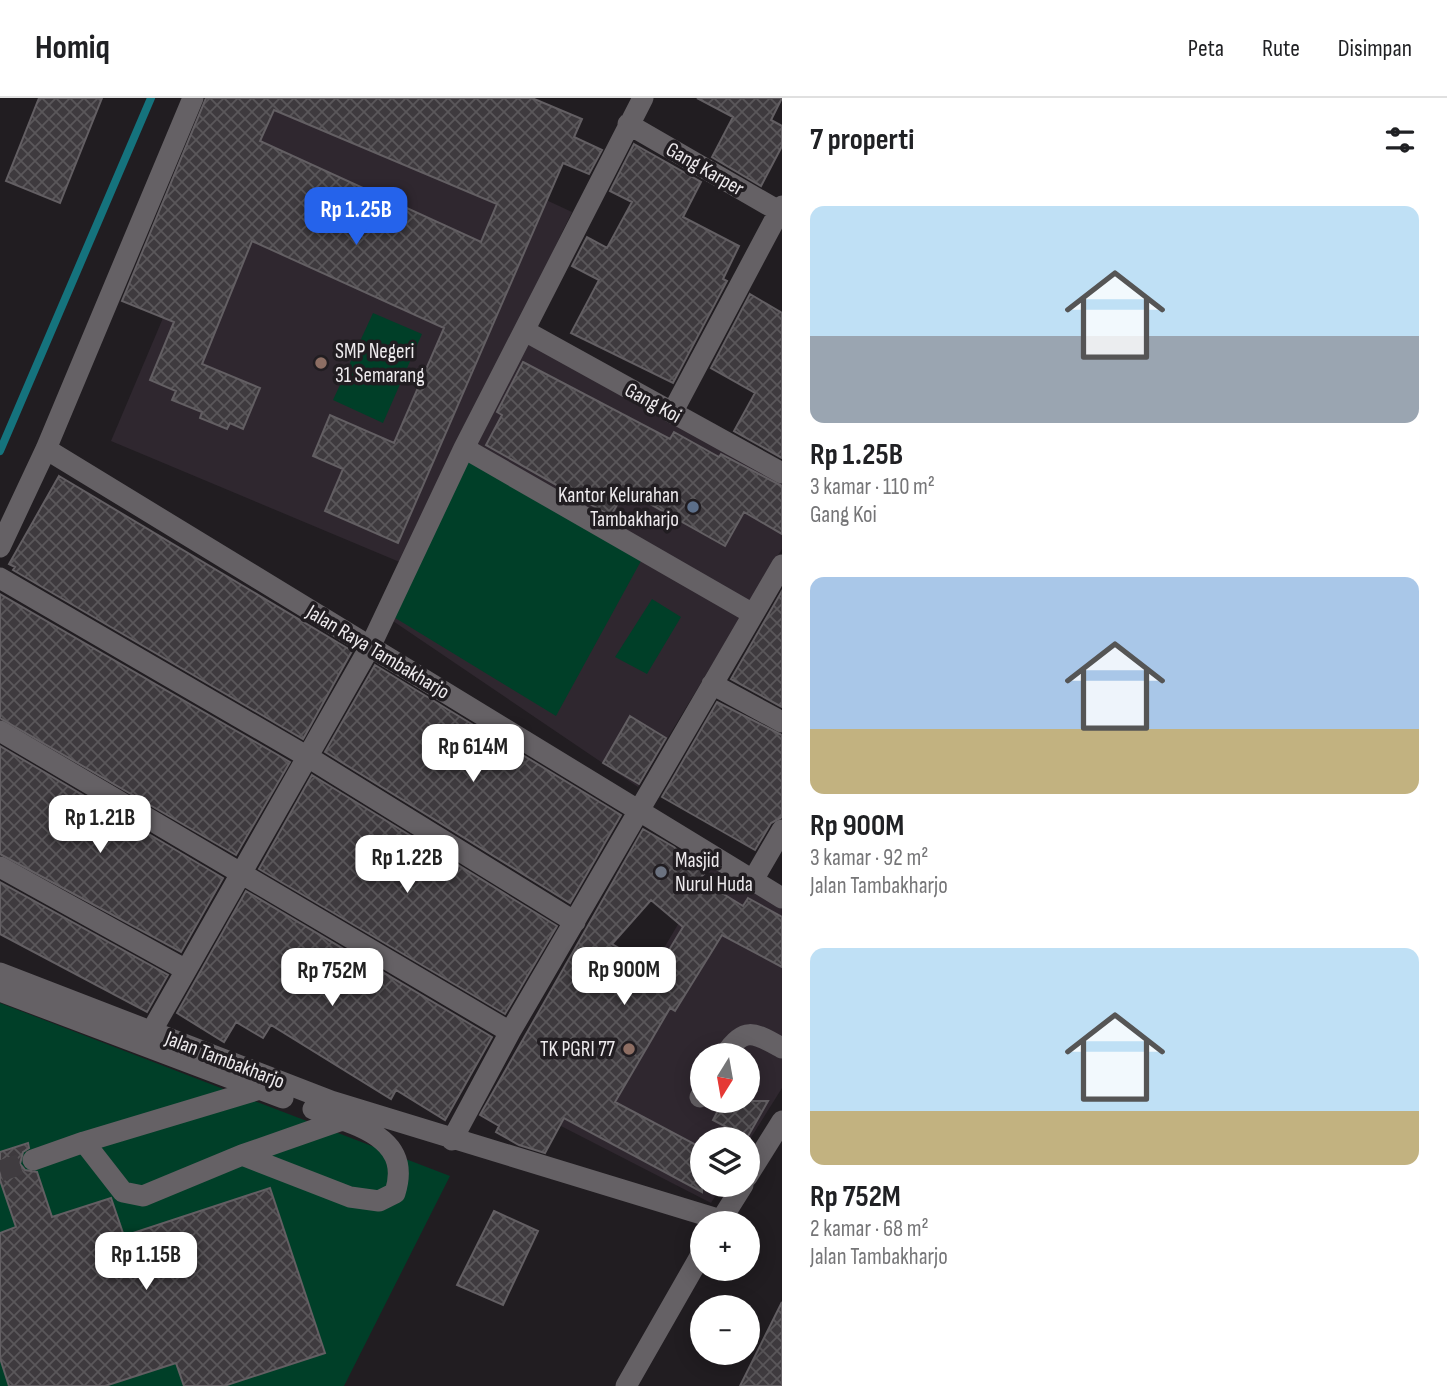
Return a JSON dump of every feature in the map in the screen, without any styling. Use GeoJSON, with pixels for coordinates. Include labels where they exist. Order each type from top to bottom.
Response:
{"type":"FeatureCollection","features":[{"type":"Feature","properties":{"kind":"street"},"geometry":{"type":"LineString","coordinates":[[0,547],[46,449],[192,98]]}},
{"type":"Feature","properties":{"kind":"street"},"geometry":{"type":"LineString","coordinates":[[151,1032],[371,645],[464,448],[643,98]]}},
{"type":"Feature","properties":{"kind":"street","name":"Gang Karper"},"geometry":{"type":"LineString","coordinates":[[628,124],[781,210]]}},
{"type":"Feature","properties":{"kind":"street"},"geometry":{"type":"LineString","coordinates":[[672,413],[781,210]]}},
{"type":"Feature","properties":{"kind":"street","name":"Gang Koi"},"geometry":{"type":"LineString","coordinates":[[525,331],[782,473]]}},
{"type":"Feature","properties":{"kind":"street"},"geometry":{"type":"LineString","coordinates":[[464,448],[753,614]]}},
{"type":"Feature","properties":{"kind":"street","name":"Jalan Raya Tambakharjo"},"geometry":{"type":"LineString","coordinates":[[46,449],[782,898]]}},
{"type":"Feature","properties":{"kind":"street"},"geometry":{"type":"LineString","coordinates":[[452,1140],[510,1032],[782,565]]}},
{"type":"Feature","properties":{"kind":"street"},"geometry":{"type":"LineString","coordinates":[[0,578],[308,757],[575,922]]}},
{"type":"Feature","properties":{"kind":"street"},"geometry":{"type":"LineString","coordinates":[[712,684],[782,723]]}},
{"type":"Feature","properties":{"kind":"street"},"geometry":{"type":"LineString","coordinates":[[0,731],[510,1032]]}},
{"type":"Feature","properties":{"kind":"street"},"geometry":{"type":"LineString","coordinates":[[753,880],[782,830]]}},
{"type":"Feature","properties":{"kind":"street"},"geometry":{"type":"LineString","coordinates":[[0,867],[186,970]]}},
{"type":"Feature","properties":{"kind":"street","name":"Jalan Tambakharjo"},"geometry":{"type":"LineString","coordinates":[[0,973],[331,1101],[690,1213]]}},
{"type":"Feature","properties":{"kind":"street"},"geometry":{"type":"LineString","coordinates":[[0,991],[379,1135],[395,1153],[401,1175],[395,1193],[379,1201],[350,1197],[242,1155]]}},
{"type":"Feature","properties":{"kind":"street"},"geometry":{"type":"LineString","coordinates":[[733,1043],[737,1038],[749,1034],[762,1036],[782,1048]]}},
{"type":"Feature","properties":{"kind":"street"},"geometry":{"type":"LineString","coordinates":[[33,1160],[83,1142],[260,1089]]}},
{"type":"Feature","properties":{"kind":"street"},"geometry":{"type":"LineString","coordinates":[[83,1142],[123,1192],[135,1196],[342,1120]]}},
{"type":"Feature","properties":{"kind":"street"},"geometry":{"type":"LineString","coordinates":[[760,1156],[782,1121]]}},
{"type":"Feature","properties":{"kind":"street"},"geometry":{"type":"LineString","coordinates":[[626,1386],[690,1274]]}},
{"type":"Feature","properties":{"kind":"shaded area","name":"SMP Negeri 31 Semarang"},"geometry":{"type":"Polygon","coordinates":[[[256,98],[501,179],[572,212],[402,563],[111,441],[256,98]]]}},
{"type":"Feature","properties":{"kind":"shaded area"},"geometry":{"type":"Polygon","coordinates":[[[526,338],[782,480],[782,549],[638,787],[387,617],[526,338]]]}},
{"type":"Feature","properties":{"kind":"shaded area"},"geometry":{"type":"Polygon","coordinates":[[[712,867],[782,908],[782,1088],[758,1127],[690,1127],[690,1192],[559,1125],[712,867]]]}},
{"type":"Feature","properties":{"kind":"shaded area"},"geometry":{"type":"Polygon","coordinates":[[[699,1197],[715,1197],[711,1203],[699,1197]]]}},
{"type":"Feature","properties":{"kind":"green space"},"geometry":{"type":"Polygon","coordinates":[[[373,313],[422,334],[383,423],[333,400],[373,313]]]}},
{"type":"Feature","properties":{"kind":"green space"},"geometry":{"type":"Polygon","coordinates":[[[466,458],[641,561],[556,716],[392,616],[466,458]]]}},
{"type":"Feature","properties":{"kind":"green space"},"geometry":{"type":"Polygon","coordinates":[[[652,599],[681,617],[647,674],[615,657],[652,599]]]}},
{"type":"Feature","properties":{"kind":"green space"},"geometry":{"type":"Polygon","coordinates":[[[0,1003],[450,1176],[344,1386],[0,1386],[0,1003]]]}},
{"type":"Feature","properties":{"kind":"building"},"geometry":{"type":"Polygon","coordinates":[[[39,98],[102,98],[60,203],[6,181],[39,98]]]}},
{"type":"Feature","properties":{"kind":"building"},"geometry":{"type":"Polygon","coordinates":[[[206,98],[532,98],[582,119],[574,137],[602,150],[589,174],[563,163],[398,543],[325,511],[343,469],[313,456],[330,415],[394,443],[444,328],[252,241],[202,364],[260,388],[243,429],[230,423],[227,429],[200,418],[202,412],[172,400],[176,391],[150,380],[174,322],[122,301],[206,98]],[[274,110],[260,141],[481,242],[497,204],[274,110]]]}},
{"type":"Feature","properties":{"kind":"building"},"geometry":{"type":"Polygon","coordinates":[[[697,98],[782,98],[771,120],[782,126],[782,146],[761,186],[712,157],[733,117],[697,98]]]}},
{"type":"Feature","properties":{"kind":"building"},"geometry":{"type":"Polygon","coordinates":[[[634,144],[701,182],[683,217],[739,246],[723,279],[727,281],[673,383],[571,333],[599,280],[572,266],[587,237],[607,248],[632,202],[610,191],[634,144]]]}},
{"type":"Feature","properties":{"kind":"building"},"geometry":{"type":"Polygon","coordinates":[[[750,294],[782,313],[782,458],[734,431],[755,393],[711,368],[750,294]]]}},
{"type":"Feature","properties":{"kind":"building"},"geometry":{"type":"Polygon","coordinates":[[[523,362],[670,439],[674,432],[719,457],[721,454],[782,486],[782,534],[744,512],[725,546],[625,490],[611,516],[486,445],[502,415],[497,412],[523,362]]]}},
{"type":"Feature","properties":{"kind":"building"},"geometry":{"type":"Polygon","coordinates":[[[59,476],[352,651],[303,739],[13,570],[15,567],[9,564],[59,476]]]}},
{"type":"Feature","properties":{"kind":"building"},"geometry":{"type":"Polygon","coordinates":[[[782,591],[782,707],[731,679],[782,591]]]}},
{"type":"Feature","properties":{"kind":"building"},"geometry":{"type":"Polygon","coordinates":[[[0,594],[290,762],[236,855],[0,718],[0,594]]]}},
{"type":"Feature","properties":{"kind":"building"},"geometry":{"type":"Polygon","coordinates":[[[375,665],[621,815],[570,903],[325,752],[375,665]]]}},
{"type":"Feature","properties":{"kind":"building"},"geometry":{"type":"Polygon","coordinates":[[[717,702],[782,735],[782,817],[771,823],[755,850],[662,797],[717,702]]]}},
{"type":"Feature","properties":{"kind":"building"},"geometry":{"type":"Polygon","coordinates":[[[630,716],[666,738],[639,784],[603,763],[630,716]]]}},
{"type":"Feature","properties":{"kind":"building"},"geometry":{"type":"Polygon","coordinates":[[[0,746],[223,878],[181,952],[0,854],[0,746]]]}},
{"type":"Feature","properties":{"kind":"building"},"geometry":{"type":"Polygon","coordinates":[[[312,775],[557,926],[505,1014],[259,869],[312,775]]]}},
{"type":"Feature","properties":{"kind":"building"},"geometry":{"type":"Polygon","coordinates":[[[643,829],[674,847],[704,874],[699,879],[743,906],[748,898],[782,917],[782,967],[722,935],[675,1011],[670,1008],[615,1102],[690,1142],[690,1186],[564,1118],[545,1153],[519,1145],[496,1132],[499,1126],[480,1115],[643,829]],[[651,900],[612,944],[657,970],[683,927],[651,900]]]}},
{"type":"Feature","properties":{"kind":"building"},"geometry":{"type":"Polygon","coordinates":[[[0,882],[168,975],[147,1012],[0,934],[0,882]]]}},
{"type":"Feature","properties":{"kind":"building"},"geometry":{"type":"Polygon","coordinates":[[[246,891],[492,1037],[445,1120],[396,1090],[391,1099],[271,1025],[263,1038],[236,1022],[224,1042],[177,1013],[246,891]]]}},
{"type":"Feature","properties":{"kind":"building"},"geometry":{"type":"Polygon","coordinates":[[[760,1101],[768,1101],[753,1127],[726,1127],[713,1120],[717,1113],[760,1113],[760,1101]]]}},
{"type":"Feature","properties":{"kind":"building"},"geometry":{"type":"Polygon","coordinates":[[[28,1143],[29,1148],[23,1152],[20,1164],[25,1170],[37,1172],[52,1217],[111,1198],[124,1236],[270,1188],[325,1353],[224,1386],[184,1386],[176,1363],[105,1386],[9,1386],[0,1358],[0,1233],[16,1227],[0,1180],[0,1152],[28,1143]]]}},
{"type":"Feature","properties":{"kind":"building"},"geometry":{"type":"Polygon","coordinates":[[[494,1211],[538,1231],[503,1305],[457,1285],[494,1211]]]}},
{"type":"Feature","properties":{"kind":"building"},"geometry":{"type":"Polygon","coordinates":[[[782,1302],[782,1386],[740,1386],[750,1365],[760,1365],[760,1346],[782,1302]]]}},
{"type":"Feature","properties":{"kind":"waterway"},"geometry":{"type":"LineString","coordinates":[[0,451],[151,98]]}},
{"type":"Feature","properties":{"kind":"tunnel"},"geometry":{"type":"LineString","coordinates":[[0,1171],[33,1160]]}},
{"type":"Feature","properties":{"kind":"place","name":"SMP Negeri 31 Semarang"},"geometry":{"type":"Point","coordinates":[321,363]}},
{"type":"Feature","properties":{"kind":"place","name":"Kantor Kelurahan Tambakharjo"},"geometry":{"type":"Point","coordinates":[693,507]}},
{"type":"Feature","properties":{"kind":"place","name":"Masjid Nurul Huda"},"geometry":{"type":"Point","coordinates":[661,872]}},
{"type":"Feature","properties":{"kind":"place","name":"TK PGRI 77"},"geometry":{"type":"Point","coordinates":[629,1049]}}]}
